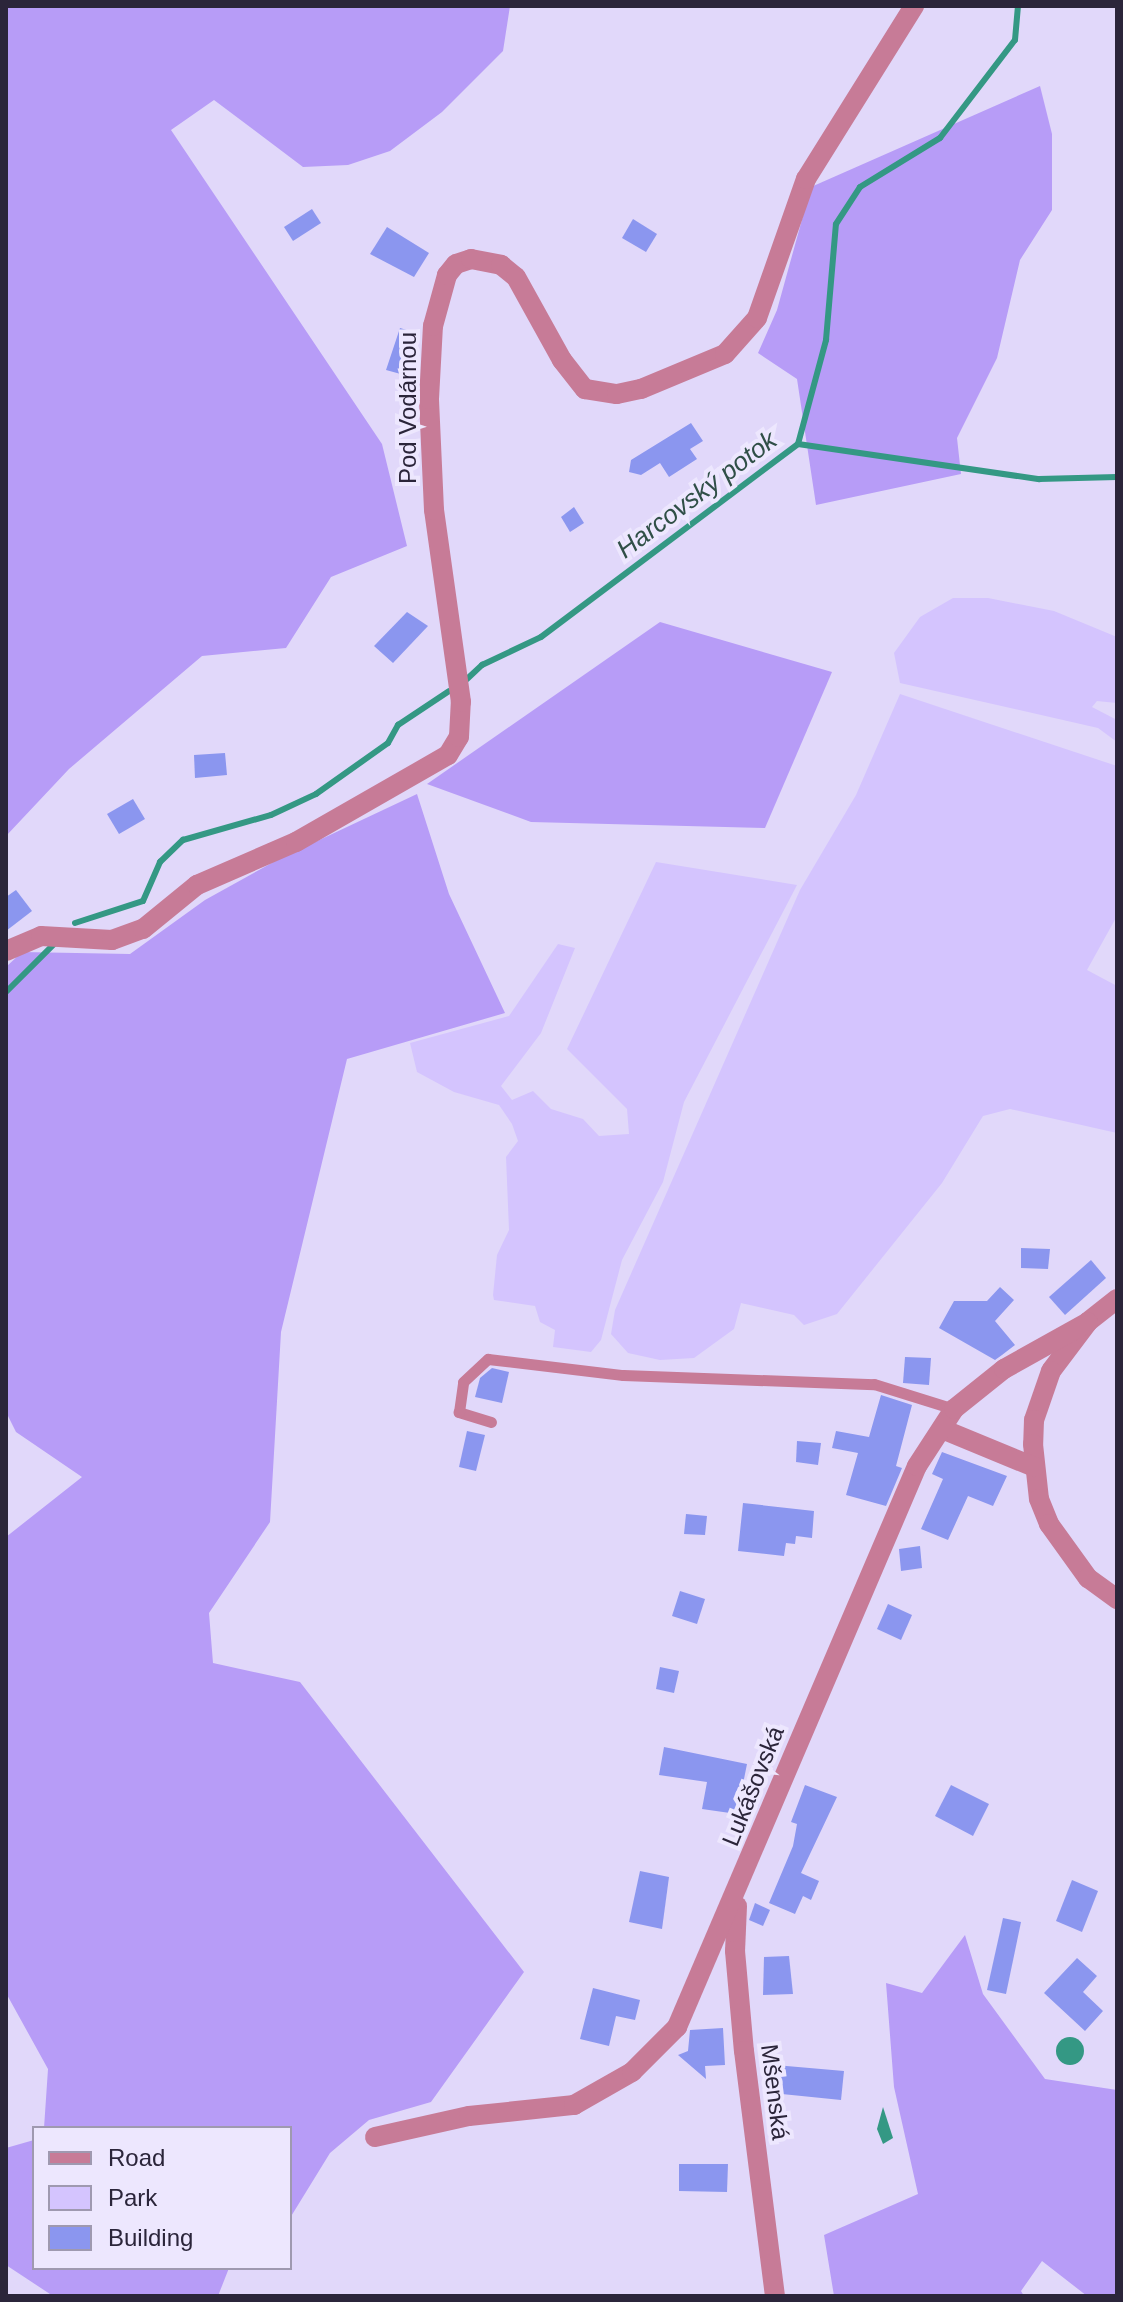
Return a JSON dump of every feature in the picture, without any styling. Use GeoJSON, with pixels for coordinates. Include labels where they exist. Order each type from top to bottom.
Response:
{"type":"FeatureCollection","features":[{"type":"Feature","properties":{"kind":"street","name":"Pod Vodárnou"},"geometry":{"type":"LineString","coordinates":[[6,951],[41,936],[112,940],[143,929],[197,885],[296,842],[448,755],[459,737],[461,702],[434,510],[429,399],[433,326],[447,275],[456,264],[471,259],[501,265],[516,277],[562,360],[585,389],[617,394],[641,389],[725,354],[757,318],[806,179],[914,6]]}},
{"type":"Feature","properties":{"kind":"street"},"geometry":{"type":"LineString","coordinates":[[1117,1299],[1088,1322],[1064,1350],[1043,1391],[1034,1420],[1034,1467],[1039,1499],[1063,1548],[1088,1578],[1117,1599]]}},
{"type":"Feature","properties":{"kind":"street","name":"Lukášovská"},"geometry":{"type":"LineString","coordinates":[[375,2137],[469,2116],[574,2105],[632,2072],[677,2027],[738,1894],[824,1677],[917,1466],[954,1409],[1004,1369],[1088,1322]]}},
{"type":"Feature","properties":{"kind":"street"},"geometry":{"type":"LineString","coordinates":[[942,1429],[1034,1467]]}},
{"type":"Feature","properties":{"kind":"street","name":"Mšenská"},"geometry":{"type":"LineString","coordinates":[[738,1894],[735,1951],[744,2051],[775,2296]]}},
{"type":"Feature","properties":{"kind":"lane"},"geometry":{"type":"LineString","coordinates":[[491,1422],[459,1412],[463,1382],[488,1359],[623,1375],[874,1384],[954,1409]]}},
{"type":"Feature","properties":{"kind":"green space"},"geometry":{"type":"Polygon","coordinates":[[[953,598],[988,598],[1054,611],[1117,637],[1117,703],[1097,701],[1092,707],[1117,720],[1117,742],[1098,728],[900,683],[894,653],[920,617],[953,598]]]}},
{"type":"Feature","properties":{"kind":"green space"},"geometry":{"type":"Polygon","coordinates":[[[900,694],[1117,766],[1117,916],[1087,970],[1117,986],[1117,1133],[1010,1109],[983,1116],[942,1183],[837,1314],[804,1325],[794,1315],[741,1303],[734,1329],[694,1358],[660,1360],[628,1353],[611,1334],[615,1310],[800,890],[856,795],[900,694]]]}},
{"type":"Feature","properties":{"kind":"green space"},"geometry":{"type":"Polygon","coordinates":[[[656,862],[797,885],[684,1102],[663,1182],[622,1260],[601,1340],[591,1352],[553,1347],[555,1330],[540,1322],[535,1306],[494,1300],[493,1295],[497,1255],[509,1230],[506,1157],[518,1141],[512,1124],[499,1105],[454,1092],[417,1072],[410,1043],[509,1016],[558,944],[575,948],[541,1033],[501,1086],[512,1100],[533,1091],[551,1109],[583,1119],[599,1136],[629,1134],[627,1109],[567,1049],[656,862]]]}},
{"type":"Feature","properties":{"kind":"shaded area"},"geometry":{"type":"Polygon","coordinates":[[[6,6],[510,6],[503,51],[442,112],[390,151],[348,165],[303,167],[214,100],[171,130],[382,444],[407,546],[331,577],[286,648],[202,656],[69,769],[6,836],[6,6]]]}},
{"type":"Feature","properties":{"kind":"shaded area"},"geometry":{"type":"Polygon","coordinates":[[[1040,86],[1052,134],[1052,210],[1020,260],[997,358],[957,438],[961,474],[816,505],[797,379],[758,353],[777,310],[811,187],[1040,86]]]}},
{"type":"Feature","properties":{"kind":"shaded area"},"geometry":{"type":"Polygon","coordinates":[[[660,622],[832,672],[765,828],[531,822],[427,784],[660,622]]]}},
{"type":"Feature","properties":{"kind":"shaded area"},"geometry":{"type":"Polygon","coordinates":[[[417,794],[449,894],[505,1013],[347,1059],[281,1332],[270,1522],[209,1613],[213,1663],[300,1682],[524,1972],[431,2102],[369,2120],[330,2153],[292,2215],[292,2126],[44,2126],[48,2069],[6,1993],[6,1537],[82,1477],[16,1432],[6,1412],[6,967],[22,952],[130,954],[205,900],[279,859],[417,794]]]}},
{"type":"Feature","properties":{"kind":"shaded area"},"geometry":{"type":"Polygon","coordinates":[[[965,1935],[983,1994],[1045,2079],[1117,2090],[1117,2296],[1087,2296],[1042,2261],[1021,2291],[1024,2296],[834,2296],[824,2235],[918,2194],[894,2087],[886,1983],[922,1993],[965,1935]]]}},
{"type":"Feature","properties":{"kind":"shaded area"},"geometry":{"type":"Polygon","coordinates":[[[1070,2037],[1080,2041],[1084,2051],[1080,2061],[1070,2065],[1060,2061],[1056,2051],[1060,2041],[1070,2037]]]}},
{"type":"Feature","properties":{"kind":"shaded area"},"geometry":{"type":"Polygon","coordinates":[[[883,2107],[893,2138],[883,2144],[877,2129],[883,2107]]]}},
{"type":"Feature","properties":{"kind":"shaded area"},"geometry":{"type":"Polygon","coordinates":[[[32,2141],[32,2270],[228,2270],[218,2296],[53,2296],[6,2265],[6,2148],[32,2141]]]}},
{"type":"Feature","properties":{"kind":"building"},"geometry":{"type":"Polygon","coordinates":[[[312,209],[321,223],[293,241],[284,227],[312,209]]]}},
{"type":"Feature","properties":{"kind":"building"},"geometry":{"type":"Polygon","coordinates":[[[633,219],[657,234],[646,252],[622,238],[633,219]]]}},
{"type":"Feature","properties":{"kind":"building"},"geometry":{"type":"Polygon","coordinates":[[[387,227],[429,253],[414,277],[370,254],[387,227]]]}},
{"type":"Feature","properties":{"kind":"building"},"geometry":{"type":"Polygon","coordinates":[[[400,328],[420,334],[408,376],[386,370],[400,328]]]}},
{"type":"Feature","properties":{"kind":"building"},"geometry":{"type":"Polygon","coordinates":[[[691,423],[703,441],[690,449],[697,459],[669,477],[660,463],[641,475],[629,472],[631,460],[691,423]]]}},
{"type":"Feature","properties":{"kind":"building"},"geometry":{"type":"Polygon","coordinates":[[[574,507],[584,523],[570,532],[561,517],[574,507]]]}},
{"type":"Feature","properties":{"kind":"building"},"geometry":{"type":"Polygon","coordinates":[[[407,612],[428,626],[393,663],[374,646],[407,612]]]}},
{"type":"Feature","properties":{"kind":"building"},"geometry":{"type":"Polygon","coordinates":[[[225,753],[227,775],[195,778],[194,755],[225,753]]]}},
{"type":"Feature","properties":{"kind":"building"},"geometry":{"type":"Polygon","coordinates":[[[133,799],[145,819],[119,834],[107,814],[133,799]]]}},
{"type":"Feature","properties":{"kind":"building"},"geometry":{"type":"Polygon","coordinates":[[[16,890],[32,911],[6,931],[6,897],[16,890]]]}},
{"type":"Feature","properties":{"kind":"building"},"geometry":{"type":"Polygon","coordinates":[[[1021,1248],[1050,1249],[1048,1269],[1021,1268],[1021,1248]]]}},
{"type":"Feature","properties":{"kind":"building"},"geometry":{"type":"Polygon","coordinates":[[[1091,1260],[1106,1278],[1065,1315],[1049,1297],[1091,1260]]]}},
{"type":"Feature","properties":{"kind":"building"},"geometry":{"type":"Polygon","coordinates":[[[1000,1287],[1014,1300],[995,1321],[1015,1345],[995,1360],[939,1328],[954,1301],[987,1301],[1000,1287]]]}},
{"type":"Feature","properties":{"kind":"building"},"geometry":{"type":"Polygon","coordinates":[[[905,1357],[931,1358],[929,1385],[903,1383],[905,1357]]]}},
{"type":"Feature","properties":{"kind":"building"},"geometry":{"type":"Polygon","coordinates":[[[492,1368],[509,1372],[502,1403],[475,1397],[480,1378],[492,1368]]]}},
{"type":"Feature","properties":{"kind":"building"},"geometry":{"type":"Polygon","coordinates":[[[881,1395],[912,1405],[896,1466],[902,1468],[886,1506],[846,1495],[858,1453],[832,1448],[836,1431],[869,1437],[881,1395]]]}},
{"type":"Feature","properties":{"kind":"building"},"geometry":{"type":"Polygon","coordinates":[[[467,1431],[485,1435],[476,1471],[459,1467],[467,1431]]]}},
{"type":"Feature","properties":{"kind":"building"},"geometry":{"type":"Polygon","coordinates":[[[797,1441],[821,1443],[818,1465],[796,1462],[797,1441]]]}},
{"type":"Feature","properties":{"kind":"building"},"geometry":{"type":"Polygon","coordinates":[[[942,1452],[1007,1476],[993,1506],[968,1496],[948,1540],[921,1529],[943,1479],[932,1474],[942,1452]]]}},
{"type":"Feature","properties":{"kind":"building"},"geometry":{"type":"Polygon","coordinates":[[[743,1503],[814,1511],[812,1538],[796,1536],[795,1544],[786,1543],[784,1556],[738,1551],[743,1503]]]}},
{"type":"Feature","properties":{"kind":"building"},"geometry":{"type":"Polygon","coordinates":[[[686,1514],[707,1516],[705,1535],[684,1534],[686,1514]]]}},
{"type":"Feature","properties":{"kind":"building"},"geometry":{"type":"Polygon","coordinates":[[[920,1546],[922,1568],[901,1571],[899,1549],[920,1546]]]}},
{"type":"Feature","properties":{"kind":"building"},"geometry":{"type":"Polygon","coordinates":[[[680,1591],[705,1599],[697,1624],[672,1616],[680,1591]]]}},
{"type":"Feature","properties":{"kind":"building"},"geometry":{"type":"Polygon","coordinates":[[[888,1604],[912,1615],[901,1640],[877,1629],[888,1604]]]}},
{"type":"Feature","properties":{"kind":"building"},"geometry":{"type":"Polygon","coordinates":[[[660,1667],[679,1671],[674,1693],[656,1689],[660,1667]]]}},
{"type":"Feature","properties":{"kind":"building"},"geometry":{"type":"Polygon","coordinates":[[[664,1747],[747,1764],[737,1814],[702,1809],[707,1782],[659,1775],[664,1747]]]}},
{"type":"Feature","properties":{"kind":"building"},"geometry":{"type":"Polygon","coordinates":[[[805,1785],[837,1797],[801,1873],[819,1881],[811,1900],[803,1896],[795,1914],[769,1903],[793,1846],[797,1824],[791,1822],[805,1785]]]}},
{"type":"Feature","properties":{"kind":"building"},"geometry":{"type":"Polygon","coordinates":[[[951,1785],[989,1804],[973,1836],[935,1816],[951,1785]]]}},
{"type":"Feature","properties":{"kind":"building"},"geometry":{"type":"Polygon","coordinates":[[[640,1871],[669,1877],[662,1929],[629,1922],[640,1871]]]}},
{"type":"Feature","properties":{"kind":"building"},"geometry":{"type":"Polygon","coordinates":[[[1072,1880],[1098,1891],[1082,1932],[1056,1921],[1072,1880]]]}},
{"type":"Feature","properties":{"kind":"building"},"geometry":{"type":"Polygon","coordinates":[[[755,1903],[770,1910],[763,1926],[749,1920],[755,1903]]]}},
{"type":"Feature","properties":{"kind":"building"},"geometry":{"type":"Polygon","coordinates":[[[1003,1918],[1021,1922],[1006,1994],[987,1990],[1003,1918]]]}},
{"type":"Feature","properties":{"kind":"building"},"geometry":{"type":"Polygon","coordinates":[[[789,1956],[793,1994],[763,1995],[764,1957],[789,1956]]]}},
{"type":"Feature","properties":{"kind":"building"},"geometry":{"type":"Polygon","coordinates":[[[1077,1958],[1097,1976],[1083,1992],[1103,2011],[1085,2031],[1044,1993],[1077,1958]]]}},
{"type":"Feature","properties":{"kind":"building"},"geometry":{"type":"Polygon","coordinates":[[[593,1988],[640,2000],[635,2020],[616,2016],[609,2046],[580,2039],[593,1988]]]}},
{"type":"Feature","properties":{"kind":"building"},"geometry":{"type":"Polygon","coordinates":[[[723,2028],[725,2065],[705,2066],[706,2079],[678,2055],[688,2051],[690,2030],[723,2028]]]}},
{"type":"Feature","properties":{"kind":"building"},"geometry":{"type":"Polygon","coordinates":[[[775,2065],[844,2071],[841,2100],[772,2093],[775,2065]]]}},
{"type":"Feature","properties":{"kind":"building"},"geometry":{"type":"Polygon","coordinates":[[[679,2164],[728,2164],[727,2192],[679,2191],[679,2164]]]}},
{"type":"Feature","properties":{"kind":"waterway","name":"Harcovský potok"},"geometry":{"type":"LineString","coordinates":[[467,679],[482,665],[541,637],[798,444],[826,340],[836,224],[860,187],[940,138],[1015,40],[1018,6]]}},
{"type":"Feature","properties":{"kind":"waterway"},"geometry":{"type":"LineString","coordinates":[[798,444],[1039,479],[1117,477]]}},
{"type":"Feature","properties":{"kind":"waterway","name":"Harcovský potok"},"geometry":{"type":"LineString","coordinates":[[75,923],[143,901],[160,862],[183,840],[271,815],[316,794],[388,743],[398,725],[449,691]]}},
{"type":"Feature","properties":{"kind":"waterway","name":"Harcovský potok"},"geometry":{"type":"LineString","coordinates":[[6,992],[56,942]]}}]}
